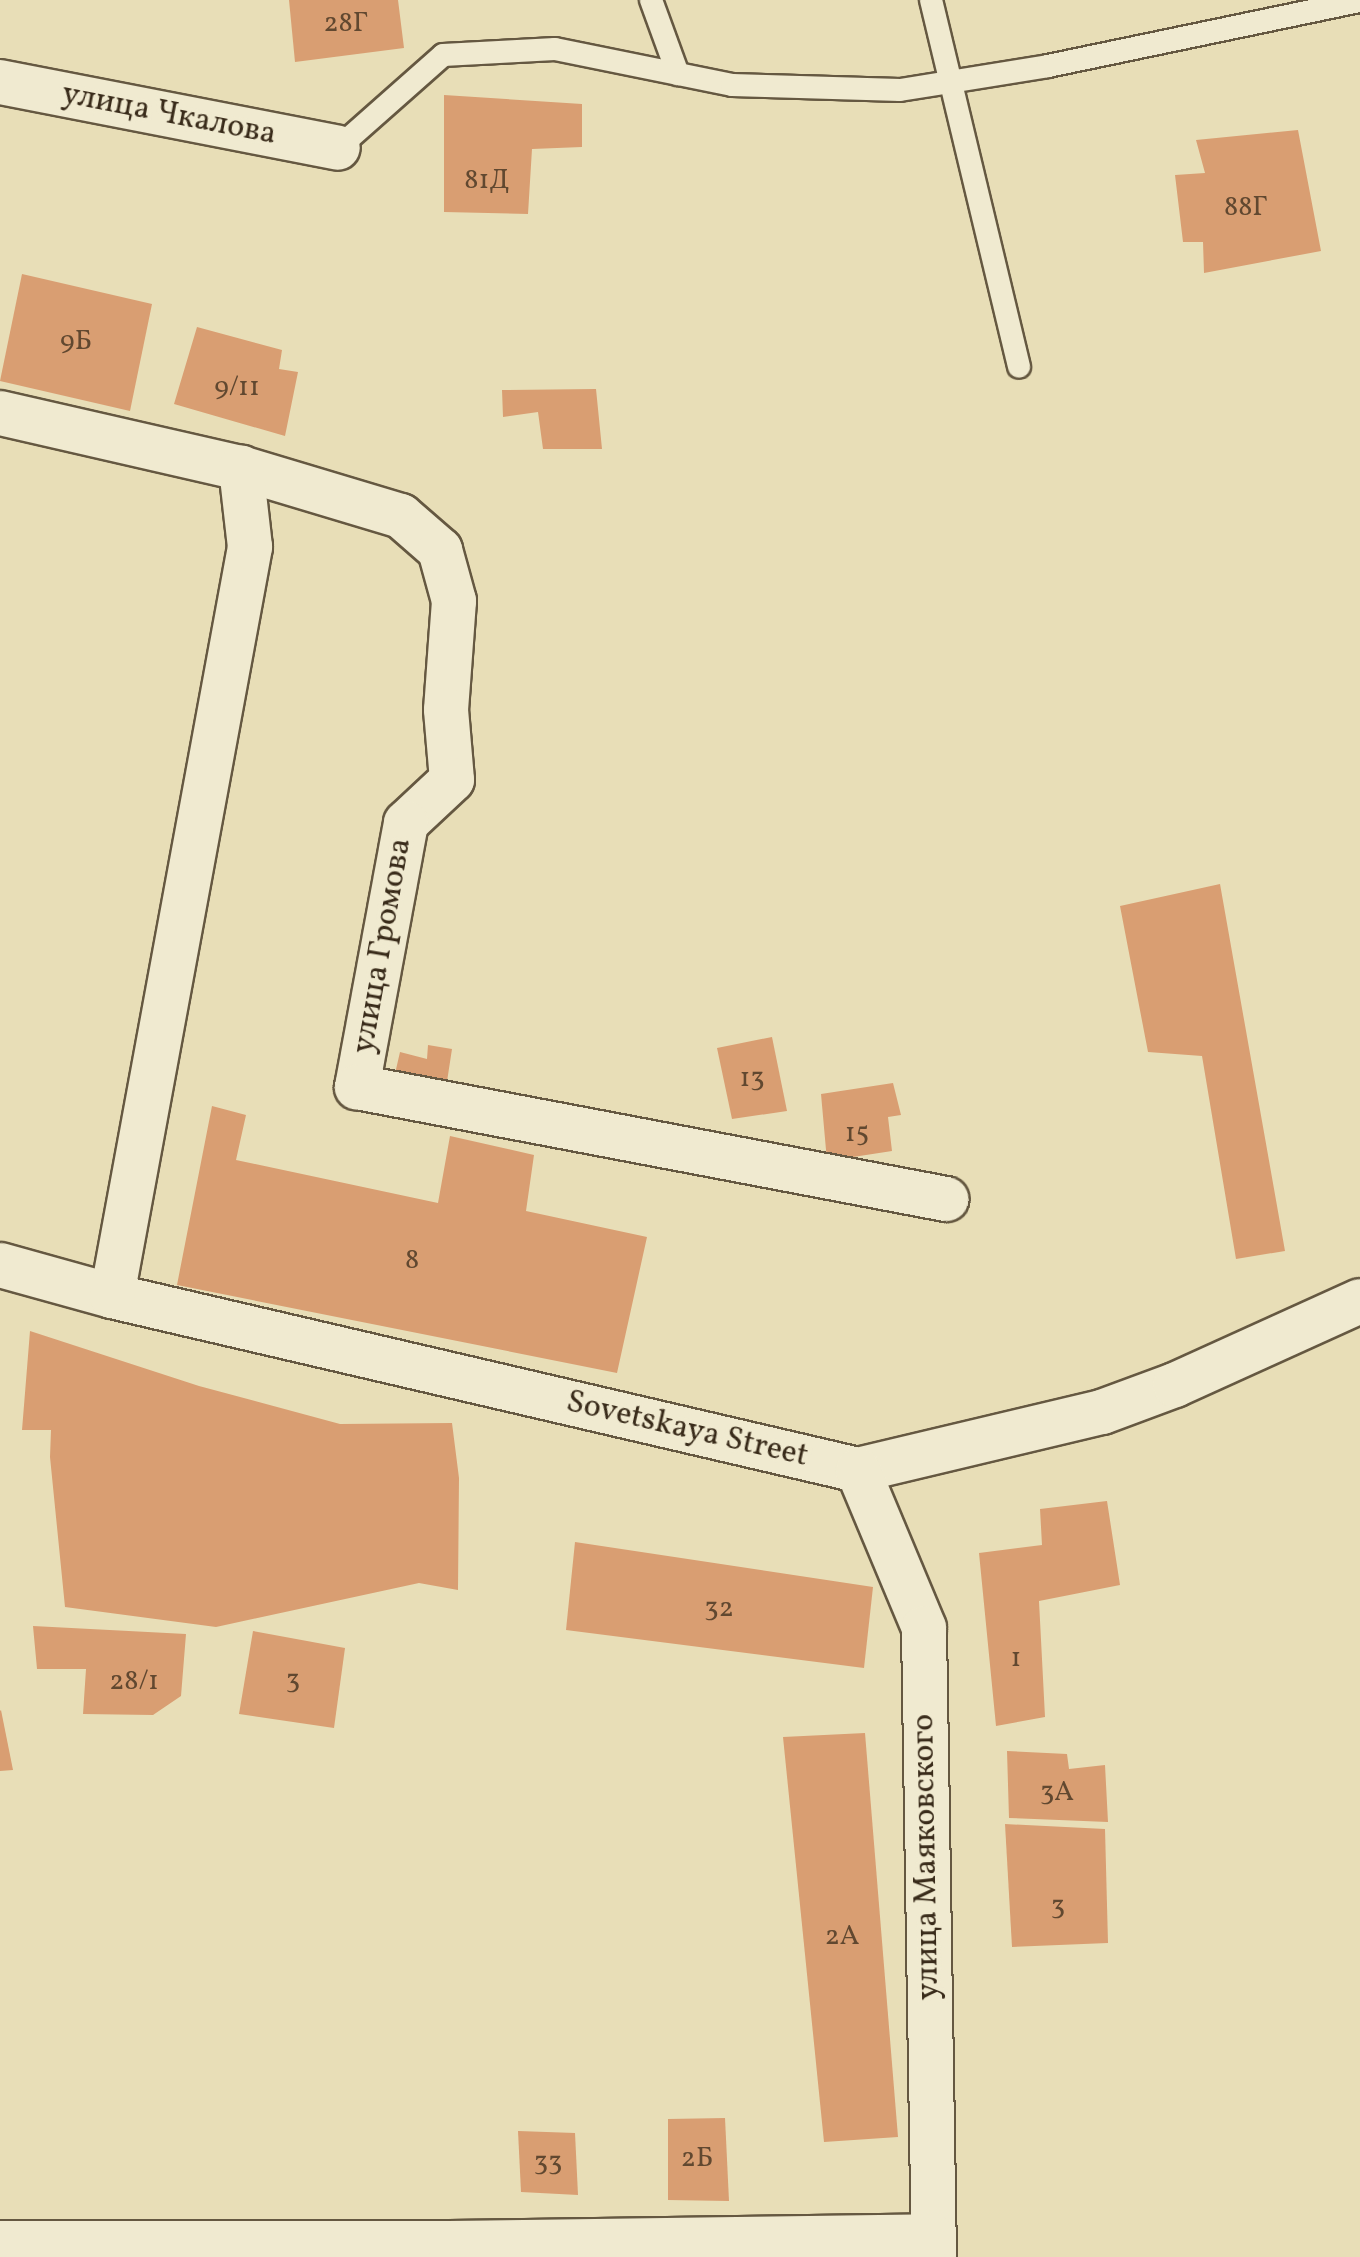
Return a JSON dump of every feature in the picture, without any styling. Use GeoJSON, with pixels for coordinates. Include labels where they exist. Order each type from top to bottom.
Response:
{"type":"FeatureCollection","features":[{"type":"Feature","properties":{"kind":"street","name":"улица Чкалова"},"geometry":{"type":"LineString","coordinates":[[0,82],[338,148]]}},
{"type":"Feature","properties":{"kind":"street","name":"улица Громова"},"geometry":{"type":"LineString","coordinates":[[0,413],[241,468],[401,516],[440,550],[454,601],[446,710],[452,780],[406,823],[357,1087],[946,1199]]}},
{"type":"Feature","properties":{"kind":"street"},"geometry":{"type":"LineString","coordinates":[[112,1296],[250,547],[241,468]]}},
{"type":"Feature","properties":{"kind":"street","name":"Sovetskaya Street"},"geometry":{"type":"LineString","coordinates":[[0,1265],[112,1296],[858,1470],[1102,1412],[1175,1385],[1360,1301]]}},
{"type":"Feature","properties":{"kind":"street","name":"улица Маяковского"},"geometry":{"type":"LineString","coordinates":[[858,1470],[924,1628],[934,2246]]}},
{"type":"Feature","properties":{"kind":"street"},"geometry":{"type":"LineString","coordinates":[[0,2243],[450,2250],[934,2246]]}},
{"type":"Feature","properties":{"kind":"lane"},"geometry":{"type":"LineString","coordinates":[[651,0],[678,74]]}},
{"type":"Feature","properties":{"kind":"lane"},"geometry":{"type":"LineString","coordinates":[[931,0],[1019,367]]}},
{"type":"Feature","properties":{"kind":"lane"},"geometry":{"type":"LineString","coordinates":[[338,148],[443,55],[555,49],[732,85],[900,90],[949,83],[1360,1]]}},
{"type":"Feature","properties":{"kind":"building"},"geometry":{"type":"Polygon","coordinates":[[[289,0],[398,0],[404,48],[295,62],[289,0]]]}},
{"type":"Feature","properties":{"kind":"building"},"geometry":{"type":"Polygon","coordinates":[[[444,95],[582,104],[582,147],[532,149],[528,214],[444,212],[444,95]]]}},
{"type":"Feature","properties":{"kind":"building"},"geometry":{"type":"Polygon","coordinates":[[[1298,130],[1321,251],[1204,273],[1203,242],[1183,242],[1175,175],[1205,173],[1196,140],[1298,130]]]}},
{"type":"Feature","properties":{"kind":"building"},"geometry":{"type":"Polygon","coordinates":[[[22,274],[152,304],[130,411],[0,381],[22,274]]]}},
{"type":"Feature","properties":{"kind":"building"},"geometry":{"type":"Polygon","coordinates":[[[197,327],[282,350],[279,369],[298,372],[285,436],[174,404],[197,327]]]}},
{"type":"Feature","properties":{"kind":"building"},"geometry":{"type":"Polygon","coordinates":[[[596,389],[602,449],[543,449],[538,412],[503,417],[502,390],[596,389]]]}},
{"type":"Feature","properties":{"kind":"building"},"geometry":{"type":"Polygon","coordinates":[[[1220,884],[1285,1251],[1236,1259],[1202,1056],[1148,1052],[1120,906],[1220,884]]]}},
{"type":"Feature","properties":{"kind":"building"},"geometry":{"type":"Polygon","coordinates":[[[772,1037],[787,1111],[732,1119],[717,1048],[772,1037]]]}},
{"type":"Feature","properties":{"kind":"building"},"geometry":{"type":"Polygon","coordinates":[[[428,1045],[452,1049],[446,1088],[394,1078],[400,1052],[427,1059],[428,1045]]]}},
{"type":"Feature","properties":{"kind":"building"},"geometry":{"type":"Polygon","coordinates":[[[893,1083],[901,1115],[888,1117],[892,1151],[827,1161],[821,1094],[893,1083]]]}},
{"type":"Feature","properties":{"kind":"building"},"geometry":{"type":"Polygon","coordinates":[[[212,1106],[246,1115],[236,1160],[438,1203],[450,1136],[534,1155],[526,1211],[647,1237],[617,1373],[177,1285],[212,1106]]]}},
{"type":"Feature","properties":{"kind":"building"},"geometry":{"type":"Polygon","coordinates":[[[30,1331],[199,1386],[340,1424],[452,1423],[459,1478],[458,1590],[419,1583],[216,1627],[65,1607],[50,1457],[51,1430],[22,1430],[30,1331]]]}},
{"type":"Feature","properties":{"kind":"building"},"geometry":{"type":"Polygon","coordinates":[[[1107,1501],[1120,1585],[1039,1601],[1045,1717],[996,1726],[979,1553],[1042,1545],[1040,1509],[1107,1501]]]}},
{"type":"Feature","properties":{"kind":"building"},"geometry":{"type":"Polygon","coordinates":[[[575,1542],[873,1587],[864,1668],[566,1630],[575,1542]]]}},
{"type":"Feature","properties":{"kind":"building"},"geometry":{"type":"Polygon","coordinates":[[[33,1626],[186,1634],[181,1696],[153,1715],[83,1714],[86,1669],[37,1669],[33,1626]]]}},
{"type":"Feature","properties":{"kind":"building"},"geometry":{"type":"Polygon","coordinates":[[[253,1631],[345,1648],[334,1728],[239,1714],[253,1631]]]}},
{"type":"Feature","properties":{"kind":"building"},"geometry":{"type":"Polygon","coordinates":[[[1,1710],[13,1770],[0,1771],[1,1710]]]}},
{"type":"Feature","properties":{"kind":"building"},"geometry":{"type":"Polygon","coordinates":[[[865,1733],[898,2137],[824,2142],[783,1737],[865,1733]]]}},
{"type":"Feature","properties":{"kind":"building"},"geometry":{"type":"Polygon","coordinates":[[[1007,1751],[1067,1754],[1069,1769],[1105,1765],[1108,1822],[1009,1818],[1007,1751]]]}},
{"type":"Feature","properties":{"kind":"building"},"geometry":{"type":"Polygon","coordinates":[[[1005,1824],[1105,1829],[1108,1943],[1012,1947],[1005,1824]]]}},
{"type":"Feature","properties":{"kind":"building"},"geometry":{"type":"Polygon","coordinates":[[[725,2118],[729,2201],[668,2200],[668,2119],[725,2118]]]}},
{"type":"Feature","properties":{"kind":"building"},"geometry":{"type":"Polygon","coordinates":[[[518,2131],[575,2133],[578,2195],[521,2192],[518,2131]]]}}]}
